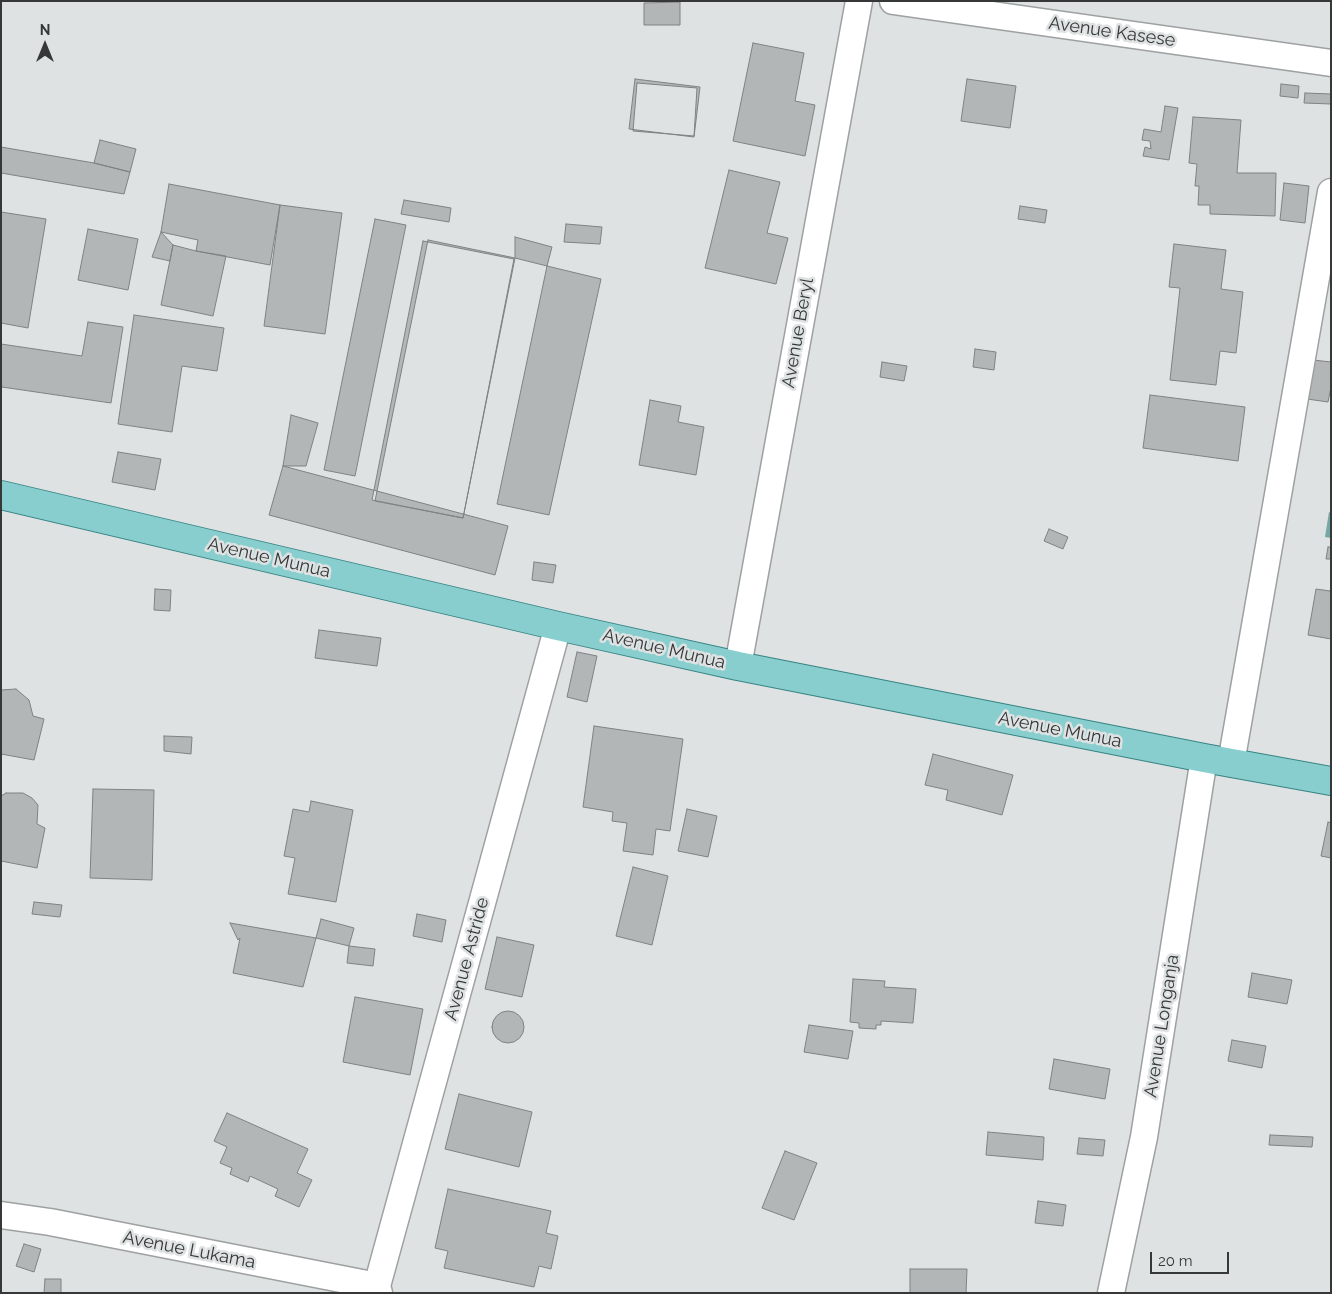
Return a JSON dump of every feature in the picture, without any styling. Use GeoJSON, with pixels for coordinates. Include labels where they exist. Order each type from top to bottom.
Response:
{"type":"FeatureCollection","features":[{"type":"Feature","properties":{"kind":"main road","name":"Avenue Munua"},"geometry":{"type":"LineString","coordinates":[[1,495],[558,626],[738,666],[1204,758],[1331,781]]}},
{"type":"Feature","properties":{"kind":"street","name":"Avenue Beryl"},"geometry":{"type":"LineString","coordinates":[[738,666],[859,1]]}},
{"type":"Feature","properties":{"kind":"street","name":"Avenue Kasese"},"geometry":{"type":"LineString","coordinates":[[893,1],[1330,63]]}},
{"type":"Feature","properties":{"kind":"street"},"geometry":{"type":"LineString","coordinates":[[1330,63],[1331,58]]}},
{"type":"Feature","properties":{"kind":"street"},"geometry":{"type":"LineString","coordinates":[[1231,763],[1331,192]]}},
{"type":"Feature","properties":{"kind":"street","name":"Avenue Astride"},"geometry":{"type":"LineString","coordinates":[[378,1289],[558,626]]}},
{"type":"Feature","properties":{"kind":"street","name":"Avenue Longanja"},"geometry":{"type":"LineString","coordinates":[[1111,1293],[1144,1137],[1204,758]]}},
{"type":"Feature","properties":{"kind":"street","name":"Avenue Lukama"},"geometry":{"type":"LineString","coordinates":[[1,1215],[50,1222],[378,1289]]}},
{"type":"Feature","properties":{"kind":"water"},"geometry":{"type":"Polygon","coordinates":[[[1329,512],[1331,513],[1331,538],[1325,537],[1329,512]]]}},
{"type":"Feature","properties":{"kind":"building"},"geometry":{"type":"Polygon","coordinates":[[[680,2],[680,25],[644,25],[644,3],[680,2]]]}},
{"type":"Feature","properties":{"kind":"building"},"geometry":{"type":"Polygon","coordinates":[[[753,43],[804,53],[795,101],[815,105],[805,156],[733,141],[753,43]]]}},
{"type":"Feature","properties":{"kind":"building"},"geometry":{"type":"Polygon","coordinates":[[[635,79],[700,87],[694,137],[629,129],[635,79]]]}},
{"type":"Feature","properties":{"kind":"building"},"geometry":{"type":"Polygon","coordinates":[[[967,79],[1016,86],[1010,128],[961,121],[967,79]]]}},
{"type":"Feature","properties":{"kind":"building"},"geometry":{"type":"Polygon","coordinates":[[[637,83],[697,88],[694,136],[633,131],[637,83]]]}},
{"type":"Feature","properties":{"kind":"building"},"geometry":{"type":"Polygon","coordinates":[[[1281,84],[1299,86],[1298,98],[1280,96],[1281,84]]]}},
{"type":"Feature","properties":{"kind":"building"},"geometry":{"type":"Polygon","coordinates":[[[1305,93],[1331,94],[1331,104],[1304,103],[1305,93]]]}},
{"type":"Feature","properties":{"kind":"building"},"geometry":{"type":"Polygon","coordinates":[[[1165,106],[1178,108],[1169,160],[1143,156],[1145,147],[1151,149],[1150,141],[1142,140],[1144,129],[1161,132],[1165,106]]]}},
{"type":"Feature","properties":{"kind":"building"},"geometry":{"type":"Polygon","coordinates":[[[1193,117],[1241,120],[1237,173],[1276,173],[1275,216],[1210,214],[1210,205],[1198,205],[1199,186],[1195,186],[1197,164],[1189,163],[1193,117]]]}},
{"type":"Feature","properties":{"kind":"building"},"geometry":{"type":"Polygon","coordinates":[[[100,140],[136,149],[130,172],[94,163],[100,140]]]}},
{"type":"Feature","properties":{"kind":"building"},"geometry":{"type":"Polygon","coordinates":[[[1,147],[94,163],[130,172],[124,194],[1,173],[1,147]]]}},
{"type":"Feature","properties":{"kind":"building"},"geometry":{"type":"Polygon","coordinates":[[[729,170],[780,182],[767,233],[788,238],[776,284],[705,268],[729,170]]]}},
{"type":"Feature","properties":{"kind":"building"},"geometry":{"type":"Polygon","coordinates":[[[1284,183],[1309,186],[1305,223],[1280,220],[1284,183]]]}},
{"type":"Feature","properties":{"kind":"building"},"geometry":{"type":"Polygon","coordinates":[[[169,184],[280,205],[270,265],[196,251],[198,240],[161,232],[169,184]]]}},
{"type":"Feature","properties":{"kind":"building"},"geometry":{"type":"Polygon","coordinates":[[[404,200],[451,208],[449,222],[401,214],[404,200]]]}},
{"type":"Feature","properties":{"kind":"building"},"geometry":{"type":"Polygon","coordinates":[[[280,205],[342,213],[325,334],[264,326],[280,205]]]}},
{"type":"Feature","properties":{"kind":"building"},"geometry":{"type":"Polygon","coordinates":[[[1020,206],[1047,210],[1045,223],[1018,219],[1020,206]]]}},
{"type":"Feature","properties":{"kind":"building"},"geometry":{"type":"Polygon","coordinates":[[[1,212],[46,219],[28,328],[1,323],[1,212]]]}},
{"type":"Feature","properties":{"kind":"building"},"geometry":{"type":"Polygon","coordinates":[[[375,219],[406,225],[355,476],[324,470],[375,219]]]}},
{"type":"Feature","properties":{"kind":"building"},"geometry":{"type":"Polygon","coordinates":[[[566,224],[602,227],[600,244],[564,242],[566,224]]]}},
{"type":"Feature","properties":{"kind":"building"},"geometry":{"type":"Polygon","coordinates":[[[88,229],[138,239],[128,290],[78,280],[88,229]]]}},
{"type":"Feature","properties":{"kind":"building"},"geometry":{"type":"Polygon","coordinates":[[[161,232],[173,245],[170,261],[152,257],[161,232]]]}},
{"type":"Feature","properties":{"kind":"building"},"geometry":{"type":"Polygon","coordinates":[[[515,237],[552,247],[547,266],[515,258],[515,237]]]}},
{"type":"Feature","properties":{"kind":"building"},"geometry":{"type":"Polygon","coordinates":[[[428,240],[515,258],[463,518],[375,501],[428,240]]]}},
{"type":"Feature","properties":{"kind":"building"},"geometry":{"type":"Polygon","coordinates":[[[423,241],[514,259],[463,518],[372,500],[423,241]]]}},
{"type":"Feature","properties":{"kind":"building"},"geometry":{"type":"Polygon","coordinates":[[[1174,244],[1226,250],[1221,289],[1243,292],[1236,353],[1220,351],[1216,385],[1170,380],[1180,288],[1169,287],[1174,244]]]}},
{"type":"Feature","properties":{"kind":"building"},"geometry":{"type":"Polygon","coordinates":[[[173,245],[226,256],[213,316],[161,305],[173,245]]]}},
{"type":"Feature","properties":{"kind":"building"},"geometry":{"type":"Polygon","coordinates":[[[547,266],[601,279],[549,515],[497,504],[547,266]]]}},
{"type":"Feature","properties":{"kind":"building"},"geometry":{"type":"Polygon","coordinates":[[[134,315],[224,328],[217,371],[182,366],[172,432],[118,424],[134,315]]]}},
{"type":"Feature","properties":{"kind":"building"},"geometry":{"type":"Polygon","coordinates":[[[88,322],[123,327],[111,403],[2,387],[1,389],[1,344],[82,356],[88,322]]]}},
{"type":"Feature","properties":{"kind":"building"},"geometry":{"type":"Polygon","coordinates":[[[975,349],[996,352],[994,370],[973,367],[975,349]]]}},
{"type":"Feature","properties":{"kind":"building"},"geometry":{"type":"Polygon","coordinates":[[[1313,360],[1331,362],[1331,387],[1328,402],[1307,399],[1313,360]]]}},
{"type":"Feature","properties":{"kind":"building"},"geometry":{"type":"Polygon","coordinates":[[[882,362],[907,366],[904,381],[880,377],[882,362]]]}},
{"type":"Feature","properties":{"kind":"building"},"geometry":{"type":"Polygon","coordinates":[[[1150,395],[1245,407],[1238,461],[1143,448],[1150,395]]]}},
{"type":"Feature","properties":{"kind":"building"},"geometry":{"type":"Polygon","coordinates":[[[650,400],[681,406],[678,422],[704,427],[696,475],[639,465],[650,400]]]}},
{"type":"Feature","properties":{"kind":"building"},"geometry":{"type":"Polygon","coordinates":[[[291,415],[318,423],[306,466],[283,466],[291,415]]]}},
{"type":"Feature","properties":{"kind":"building"},"geometry":{"type":"Polygon","coordinates":[[[118,452],[161,459],[155,490],[112,482],[118,452]]]}},
{"type":"Feature","properties":{"kind":"building"},"geometry":{"type":"Polygon","coordinates":[[[283,466],[508,526],[495,575],[269,515],[283,466]]]}},
{"type":"Feature","properties":{"kind":"building"},"geometry":{"type":"Polygon","coordinates":[[[1049,529],[1068,537],[1063,549],[1044,541],[1049,529]]]}},
{"type":"Feature","properties":{"kind":"building"},"geometry":{"type":"Polygon","coordinates":[[[1328,547],[1331,547],[1331,559],[1326,559],[1328,547]]]}},
{"type":"Feature","properties":{"kind":"building"},"geometry":{"type":"Polygon","coordinates":[[[534,562],[556,565],[553,583],[532,580],[534,562]]]}},
{"type":"Feature","properties":{"kind":"building"},"geometry":{"type":"Polygon","coordinates":[[[1331,588],[1331,639],[1308,635],[1316,589],[1330,591],[1331,588]]]}},
{"type":"Feature","properties":{"kind":"building"},"geometry":{"type":"Polygon","coordinates":[[[155,589],[171,590],[170,611],[154,610],[155,589]]]}},
{"type":"Feature","properties":{"kind":"building"},"geometry":{"type":"Polygon","coordinates":[[[319,630],[381,638],[377,666],[315,658],[319,630]]]}},
{"type":"Feature","properties":{"kind":"building"},"geometry":{"type":"Polygon","coordinates":[[[577,652],[597,656],[587,702],[567,697],[577,652]]]}},
{"type":"Feature","properties":{"kind":"building"},"geometry":{"type":"Polygon","coordinates":[[[16,689],[29,700],[33,716],[44,719],[34,760],[1,754],[1,690],[16,689]]]}},
{"type":"Feature","properties":{"kind":"building"},"geometry":{"type":"Polygon","coordinates":[[[594,726],[683,739],[670,831],[656,829],[653,855],[623,851],[627,823],[612,821],[613,812],[583,807],[594,726]]]}},
{"type":"Feature","properties":{"kind":"building"},"geometry":{"type":"Polygon","coordinates":[[[164,736],[192,737],[191,754],[164,751],[164,736]]]}},
{"type":"Feature","properties":{"kind":"building"},"geometry":{"type":"Polygon","coordinates":[[[933,754],[1013,775],[1002,815],[946,800],[948,790],[925,785],[933,754]]]}},
{"type":"Feature","properties":{"kind":"building"},"geometry":{"type":"Polygon","coordinates":[[[93,789],[154,790],[152,880],[90,878],[93,789]]]}},
{"type":"Feature","properties":{"kind":"building"},"geometry":{"type":"Polygon","coordinates":[[[6,793],[23,793],[32,798],[38,805],[37,824],[45,828],[37,868],[1,861],[1,796],[6,793]]]}},
{"type":"Feature","properties":{"kind":"building"},"geometry":{"type":"Polygon","coordinates":[[[311,801],[353,810],[336,902],[288,894],[295,858],[284,856],[293,809],[309,812],[311,801]]]}},
{"type":"Feature","properties":{"kind":"building"},"geometry":{"type":"Polygon","coordinates":[[[687,809],[717,816],[708,857],[678,851],[687,809]]]}},
{"type":"Feature","properties":{"kind":"building"},"geometry":{"type":"Polygon","coordinates":[[[1328,822],[1331,823],[1331,858],[1321,856],[1328,822]]]}},
{"type":"Feature","properties":{"kind":"building"},"geometry":{"type":"Polygon","coordinates":[[[633,867],[668,876],[652,945],[616,936],[633,867]]]}},
{"type":"Feature","properties":{"kind":"building"},"geometry":{"type":"Polygon","coordinates":[[[34,902],[62,905],[60,917],[32,914],[34,902]]]}},
{"type":"Feature","properties":{"kind":"building"},"geometry":{"type":"Polygon","coordinates":[[[417,914],[446,920],[442,942],[413,936],[417,914]]]}},
{"type":"Feature","properties":{"kind":"building"},"geometry":{"type":"Polygon","coordinates":[[[321,919],[354,928],[349,946],[316,938],[321,919]]]}},
{"type":"Feature","properties":{"kind":"building"},"geometry":{"type":"Polygon","coordinates":[[[230,923],[316,938],[303,987],[233,973],[240,938],[238,940],[230,923]]]}},
{"type":"Feature","properties":{"kind":"building"},"geometry":{"type":"Polygon","coordinates":[[[497,937],[534,945],[522,997],[485,989],[497,937]]]}},
{"type":"Feature","properties":{"kind":"building"},"geometry":{"type":"Polygon","coordinates":[[[349,946],[375,949],[373,966],[347,963],[349,946]]]}},
{"type":"Feature","properties":{"kind":"building"},"geometry":{"type":"Polygon","coordinates":[[[1252,973],[1292,980],[1287,1004],[1248,997],[1252,973]]]}},
{"type":"Feature","properties":{"kind":"building"},"geometry":{"type":"Polygon","coordinates":[[[853,979],[885,981],[884,987],[916,989],[913,1023],[881,1021],[881,1025],[876,1025],[876,1029],[859,1028],[859,1023],[850,1022],[853,979]]]}},
{"type":"Feature","properties":{"kind":"building"},"geometry":{"type":"Polygon","coordinates":[[[355,997],[423,1009],[410,1075],[343,1062],[355,997]]]}},
{"type":"Feature","properties":{"kind":"building"},"geometry":{"type":"Polygon","coordinates":[[[508,1011],[514,1012],[519,1016],[523,1021],[523,1033],[519,1038],[514,1042],[508,1043],[502,1042],[497,1038],[493,1033],[492,1027],[493,1021],[497,1016],[502,1012],[508,1011]]]}},
{"type":"Feature","properties":{"kind":"building"},"geometry":{"type":"Polygon","coordinates":[[[809,1025],[853,1031],[848,1059],[804,1052],[809,1025]]]}},
{"type":"Feature","properties":{"kind":"building"},"geometry":{"type":"Polygon","coordinates":[[[1232,1040],[1266,1046],[1262,1068],[1228,1061],[1232,1040]]]}},
{"type":"Feature","properties":{"kind":"building"},"geometry":{"type":"Polygon","coordinates":[[[1054,1059],[1110,1069],[1105,1099],[1049,1089],[1054,1059]]]}},
{"type":"Feature","properties":{"kind":"building"},"geometry":{"type":"Polygon","coordinates":[[[459,1094],[532,1112],[519,1167],[445,1149],[459,1094]]]}},
{"type":"Feature","properties":{"kind":"building"},"geometry":{"type":"Polygon","coordinates":[[[227,1113],[308,1149],[297,1173],[312,1180],[299,1207],[275,1196],[278,1189],[250,1176],[248,1182],[230,1174],[232,1168],[220,1163],[227,1147],[214,1141],[227,1113]]]}},
{"type":"Feature","properties":{"kind":"building"},"geometry":{"type":"Polygon","coordinates":[[[988,1132],[1044,1137],[1043,1160],[986,1155],[988,1132]]]}},
{"type":"Feature","properties":{"kind":"building"},"geometry":{"type":"Polygon","coordinates":[[[1270,1135],[1313,1137],[1312,1147],[1269,1145],[1270,1135]]]}},
{"type":"Feature","properties":{"kind":"building"},"geometry":{"type":"Polygon","coordinates":[[[1079,1138],[1105,1140],[1103,1156],[1077,1154],[1079,1138]]]}},
{"type":"Feature","properties":{"kind":"building"},"geometry":{"type":"Polygon","coordinates":[[[785,1151],[817,1163],[794,1220],[762,1208],[785,1151]]]}},
{"type":"Feature","properties":{"kind":"building"},"geometry":{"type":"Polygon","coordinates":[[[448,1189],[551,1211],[546,1233],[558,1236],[551,1269],[539,1266],[534,1287],[444,1268],[448,1251],[435,1248],[448,1189]]]}},
{"type":"Feature","properties":{"kind":"building"},"geometry":{"type":"Polygon","coordinates":[[[1038,1201],[1066,1205],[1063,1226],[1035,1223],[1038,1201]]]}},
{"type":"Feature","properties":{"kind":"building"},"geometry":{"type":"Polygon","coordinates":[[[24,1244],[41,1249],[34,1272],[16,1266],[24,1244]]]}},
{"type":"Feature","properties":{"kind":"building"},"geometry":{"type":"Polygon","coordinates":[[[910,1269],[967,1269],[966,1293],[910,1293],[910,1269]]]}},
{"type":"Feature","properties":{"kind":"building"},"geometry":{"type":"Polygon","coordinates":[[[45,1279],[61,1279],[61,1293],[44,1293],[45,1279]]]}}]}
